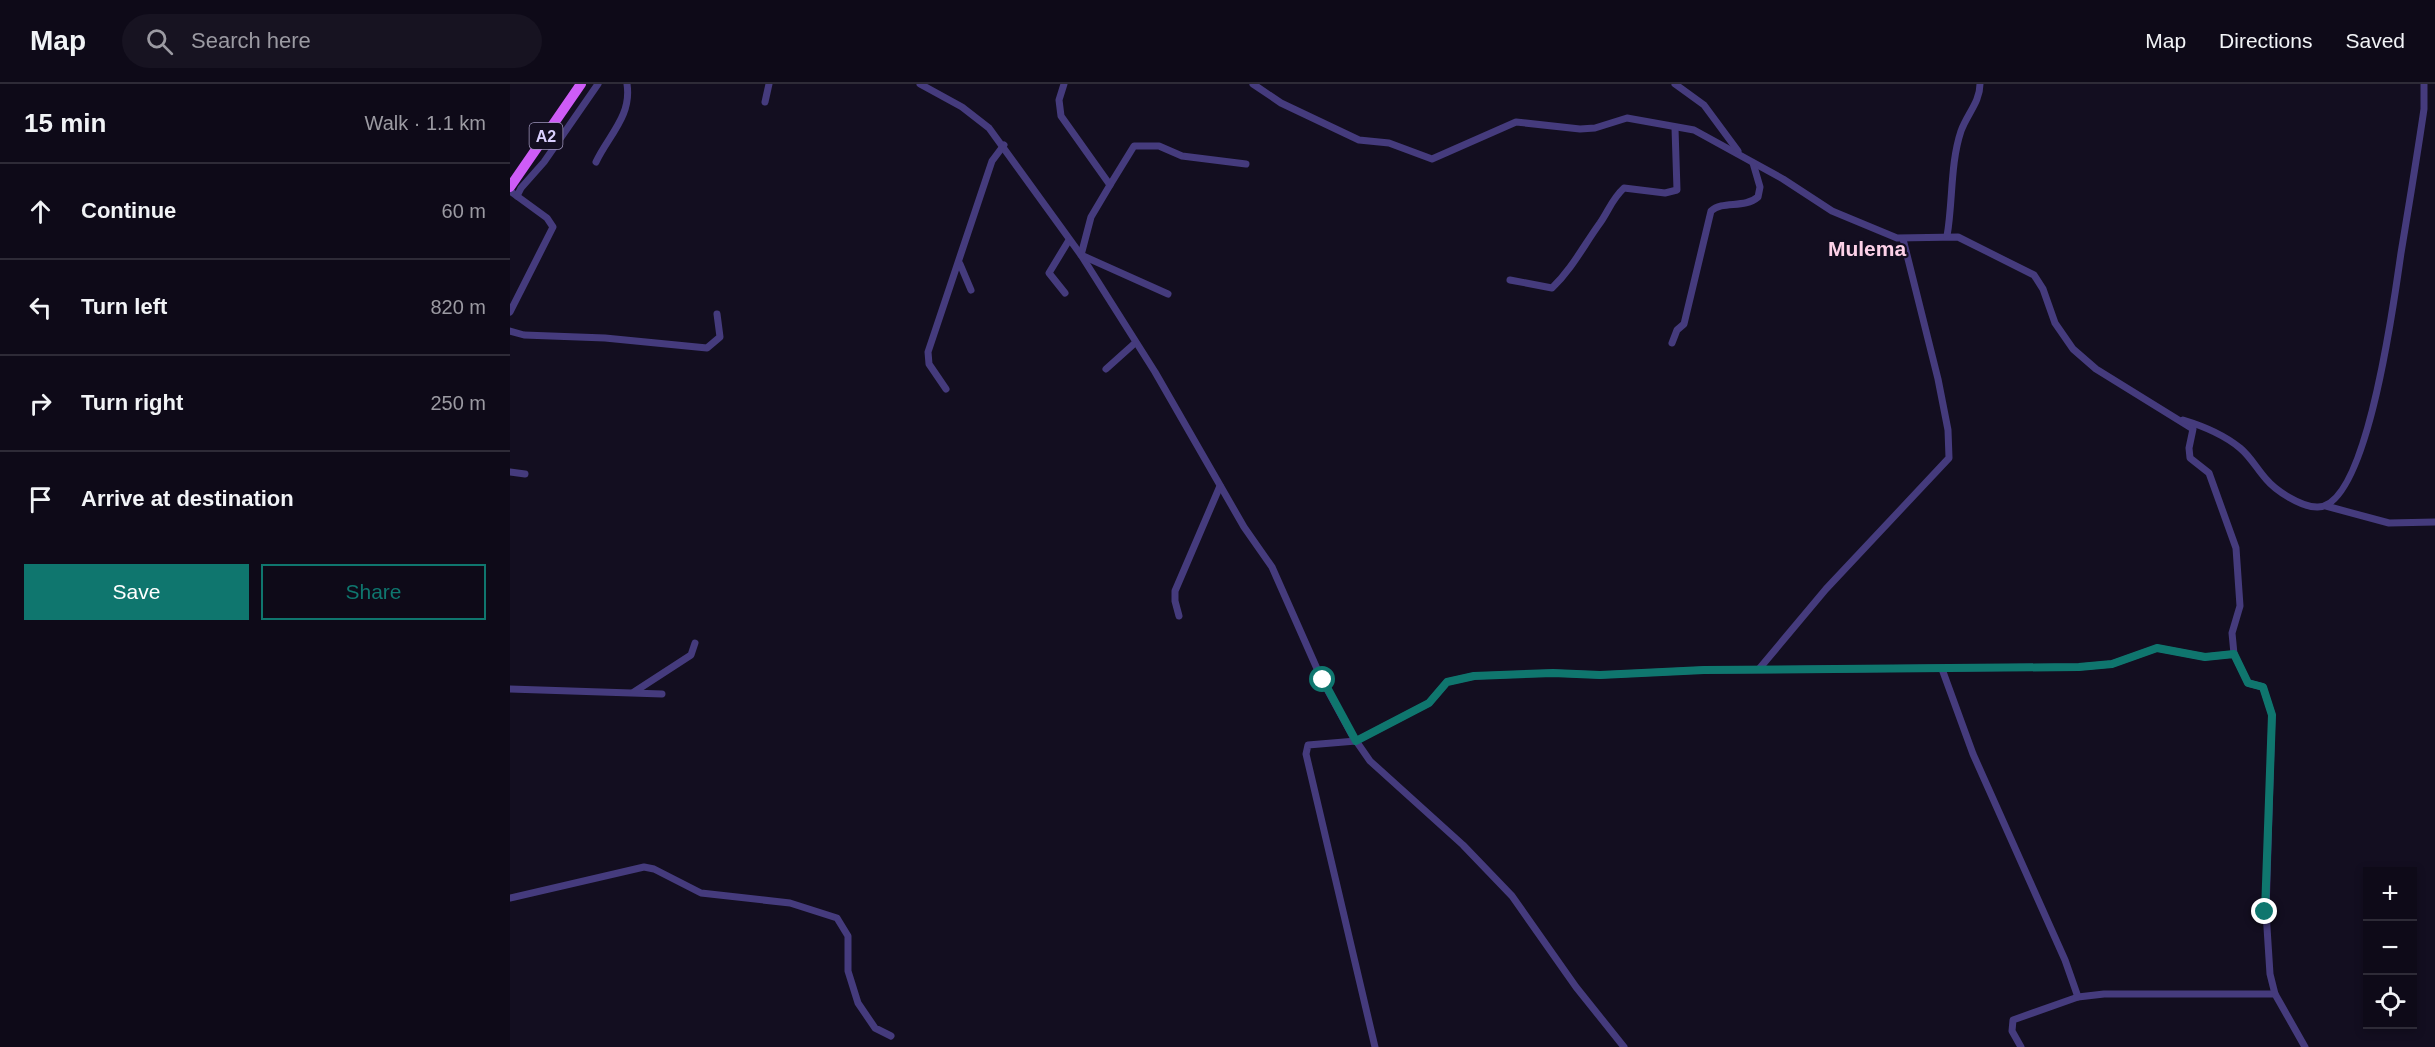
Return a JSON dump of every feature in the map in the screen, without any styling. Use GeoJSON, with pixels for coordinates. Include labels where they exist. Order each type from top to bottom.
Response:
{"type":"FeatureCollection","features":[{"type":"Feature","properties":{"kind":"main road","name":"A2"},"geometry":{"type":"LineString","coordinates":[[510,189],[581,84]]}},
{"type":"Feature","properties":{"kind":"street"},"geometry":{"type":"LineString","coordinates":[[517,196],[520,188],[544,162],[598,84]]}},
{"type":"Feature","properties":{"kind":"street"},"geometry":{"type":"LineString","coordinates":[[596,162],[626,109],[627,84]]}},
{"type":"Feature","properties":{"kind":"street"},"geometry":{"type":"LineString","coordinates":[[765,102],[770,84]]}},
{"type":"Feature","properties":{"kind":"street"},"geometry":{"type":"LineString","coordinates":[[920,84],[978,118],[1004,145],[1081,255],[1244,527],[1272,567],[1323,680],[1356,741],[1388,780],[1463,845],[1512,896],[1572,981],[1624,1047]]}},
{"type":"Feature","properties":{"kind":"street"},"geometry":{"type":"LineString","coordinates":[[1064,84],[1059,100],[1061,116],[1110,185]]}},
{"type":"Feature","properties":{"kind":"street"},"geometry":{"type":"LineString","coordinates":[[1253,84],[1281,103],[1359,140],[1389,143],[1432,159],[1516,122],[1580,129],[1595,128],[1627,118],[1675,128],[1694,129],[1783,179],[1823,207],[1903,239],[1947,236],[1966,240],[2034,275],[2043,289],[2055,323],[2073,349],[2096,369],[2193,429],[2189,448],[2190,459],[2209,473],[2236,548],[2240,606],[2232,633],[2234,654],[2248,683],[2263,687],[2272,715],[2265,912],[2270,974],[2275,994],[2305,1047]]}},
{"type":"Feature","properties":{"kind":"street"},"geometry":{"type":"LineString","coordinates":[[1675,84],[1704,105],[1742,156]]}},
{"type":"Feature","properties":{"kind":"street"},"geometry":{"type":"LineString","coordinates":[[1947,236],[1949,201],[1961,131],[1980,94],[1980,84]]}},
{"type":"Feature","properties":{"kind":"street"},"geometry":{"type":"LineString","coordinates":[[2326,506],[2341,491],[2365,438],[2384,367],[2424,109],[2424,84]]}},
{"type":"Feature","properties":{"kind":"street"},"geometry":{"type":"LineString","coordinates":[[1510,280],[1552,288],[1578,259],[1613,197],[1624,188],[1665,193],[1677,190],[1675,128]]}},
{"type":"Feature","properties":{"kind":"street"},"geometry":{"type":"LineString","coordinates":[[946,389],[929,364],[928,352],[960,264],[992,161],[1004,145]]}},
{"type":"Feature","properties":{"kind":"street"},"geometry":{"type":"LineString","coordinates":[[1081,255],[1091,217],[1103,202],[1110,185],[1134,146],[1159,146],[1182,156],[1246,164]]}},
{"type":"Feature","properties":{"kind":"street"},"geometry":{"type":"LineString","coordinates":[[1672,343],[1677,330],[1684,324],[1711,211],[1718,207],[1749,203],[1758,197],[1760,187],[1753,163]]}},
{"type":"Feature","properties":{"kind":"street"},"geometry":{"type":"LineString","coordinates":[[510,189],[547,218],[553,227],[510,312]]}},
{"type":"Feature","properties":{"kind":"street"},"geometry":{"type":"LineString","coordinates":[[1759,669],[1826,589],[1949,458],[1948,430],[1938,379],[1903,239]]}},
{"type":"Feature","properties":{"kind":"street"},"geometry":{"type":"LineString","coordinates":[[1065,293],[1049,273],[1069,240]]}},
{"type":"Feature","properties":{"kind":"street"},"geometry":{"type":"LineString","coordinates":[[1081,255],[1168,294]]}},
{"type":"Feature","properties":{"kind":"street"},"geometry":{"type":"LineString","coordinates":[[960,264],[971,290]]}},
{"type":"Feature","properties":{"kind":"street"},"geometry":{"type":"LineString","coordinates":[[510,332],[524,335],[605,338],[707,348],[720,338],[717,314]]}},
{"type":"Feature","properties":{"kind":"street"},"geometry":{"type":"LineString","coordinates":[[1106,369],[1135,342]]}},
{"type":"Feature","properties":{"kind":"street"},"geometry":{"type":"LineString","coordinates":[[2175,418],[2196,424],[2228,438],[2242,450],[2268,482],[2296,501],[2316,507],[2326,506],[2389,523],[2435,522]]}},
{"type":"Feature","properties":{"kind":"street"},"geometry":{"type":"LineString","coordinates":[[510,472],[525,474]]}},
{"type":"Feature","properties":{"kind":"street"},"geometry":{"type":"LineString","coordinates":[[1179,616],[1175,591],[1220,486]]}},
{"type":"Feature","properties":{"kind":"street"},"geometry":{"type":"LineString","coordinates":[[634,692],[691,655],[695,643]]}},
{"type":"Feature","properties":{"kind":"street"},"geometry":{"type":"LineString","coordinates":[[1375,1047],[1306,754],[1306,747],[1313,743],[1356,741],[1429,703],[1442,687],[1457,679],[1553,673],[1600,675],[1759,669],[1942,669],[2112,664],[2157,648],[2196,657],[2234,654]]}},
{"type":"Feature","properties":{"kind":"street"},"geometry":{"type":"LineString","coordinates":[[1942,669],[1973,754],[2065,960],[2078,997]]}},
{"type":"Feature","properties":{"kind":"street"},"geometry":{"type":"LineString","coordinates":[[510,689],[662,694]]}},
{"type":"Feature","properties":{"kind":"street"},"geometry":{"type":"LineString","coordinates":[[510,898],[644,867],[654,868],[701,893],[790,903],[812,912],[830,915],[840,920],[848,936],[848,971],[858,1003],[875,1028],[891,1036]]}},
{"type":"Feature","properties":{"kind":"street"},"geometry":{"type":"LineString","coordinates":[[2021,1047],[2012,1031],[2013,1020],[2078,997],[2136,993],[2275,994]]}},
{"type":"Feature","properties":{"kind":"district","name":"Mulema"},"geometry":{"type":"Point","coordinates":[1867,248]}},
{"type":"Feature","properties":{"kind":"route"},"geometry":{"type":"LineString","coordinates":[[1323,680],[1356,741],[1429,703],[1447,682],[1474,676],[1834,668],[2079,667],[2112,664],[2157,648],[2164,648],[2187,656],[2216,656],[2227,652],[2234,654],[2248,683],[2263,687],[2272,715],[2265,912]]}}]}
